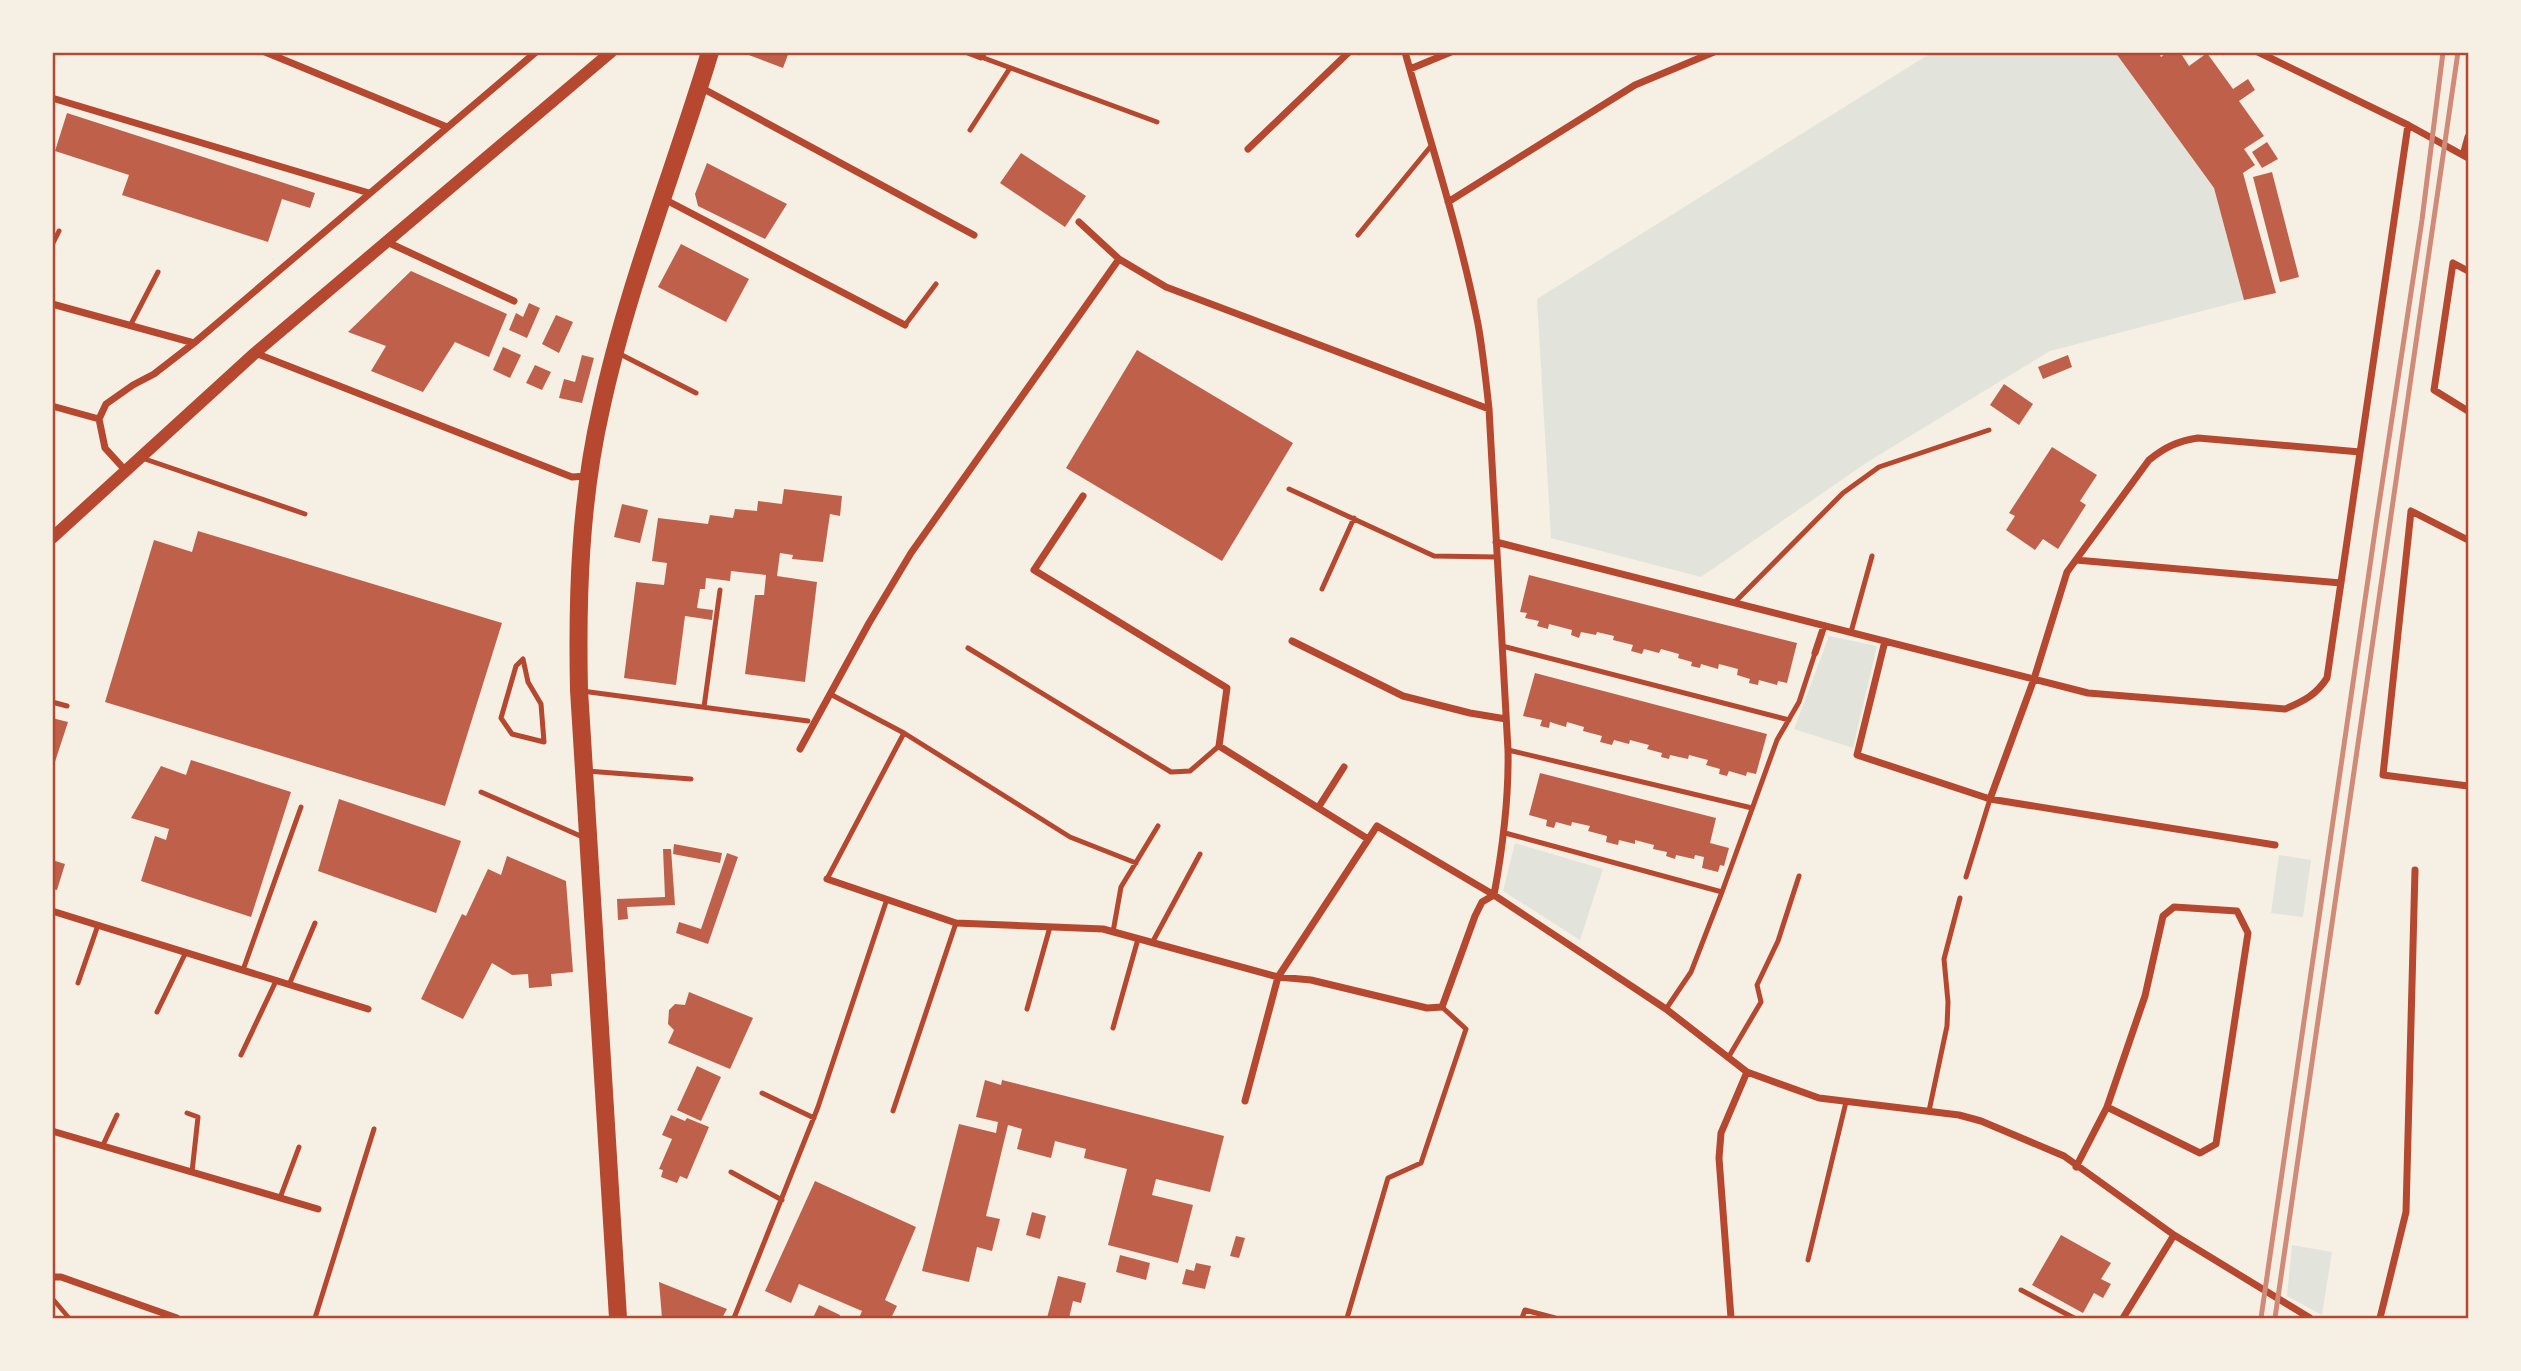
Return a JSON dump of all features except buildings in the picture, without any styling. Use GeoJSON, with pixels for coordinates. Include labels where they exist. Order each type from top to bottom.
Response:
{"type":"FeatureCollection","features":[{"type":"Feature","properties":{"kind":"main road"},"geometry":{"type":"LineString","coordinates":[[618,1318],[579,690],[578,601],[588,476],[601,409],[616,352],[710,52]]}},
{"type":"Feature","properties":{"kind":"street"},"geometry":{"type":"LineString","coordinates":[[265,52],[447,127]]}},
{"type":"Feature","properties":{"kind":"street"},"geometry":{"type":"LineString","coordinates":[[125,470],[105,448],[99,419],[106,404],[133,385],[155,374],[194,343],[536,52]]}},
{"type":"Feature","properties":{"kind":"street"},"geometry":{"type":"LineString","coordinates":[[52,538],[255,353],[611,52]]}},
{"type":"Feature","properties":{"kind":"street"},"geometry":{"type":"LineString","coordinates":[[968,52],[982,55]]}},
{"type":"Feature","properties":{"kind":"street"},"geometry":{"type":"LineString","coordinates":[[1248,149],[1349,52]]}},
{"type":"Feature","properties":{"kind":"street"},"geometry":{"type":"LineString","coordinates":[[827,879],[956,923],[1103,929],[1278,977],[1311,980],[1427,1008],[1442,1007],[1475,916],[1482,902],[1494,895],[1505,833],[1509,787],[1508,750],[1489,410],[1477,322],[1448,202],[1405,52]]}},
{"type":"Feature","properties":{"kind":"street"},"geometry":{"type":"LineString","coordinates":[[1410,69],[1451,52]]}},
{"type":"Feature","properties":{"kind":"street"},"geometry":{"type":"LineString","coordinates":[[1448,202],[1635,85],[1714,52]]}},
{"type":"Feature","properties":{"kind":"street"},"geometry":{"type":"LineString","coordinates":[[2258,52],[2466,156],[2469,137]]}},
{"type":"Feature","properties":{"kind":"street"},"geometry":{"type":"LineString","coordinates":[[700,87],[974,235]]}},
{"type":"Feature","properties":{"kind":"street"},"geometry":{"type":"LineString","coordinates":[[52,98],[369,193]]}},
{"type":"Feature","properties":{"kind":"street"},"geometry":{"type":"LineString","coordinates":[[1496,542],[2088,693],[2285,709],[2308,700],[2319,691],[2327,678],[2408,125]]}},
{"type":"Feature","properties":{"kind":"street"},"geometry":{"type":"LineString","coordinates":[[663,199],[905,325]]}},
{"type":"Feature","properties":{"kind":"street"},"geometry":{"type":"LineString","coordinates":[[1079,222],[1119,259],[1166,286],[1489,410]]}},
{"type":"Feature","properties":{"kind":"street"},"geometry":{"type":"LineString","coordinates":[[387,242],[514,301]]}},
{"type":"Feature","properties":{"kind":"street"},"geometry":{"type":"LineString","coordinates":[[800,749],[911,553],[1119,259]]}},
{"type":"Feature","properties":{"kind":"street"},"geometry":{"type":"LineString","coordinates":[[2469,271],[2452,263],[2434,390],[2469,411]]}},
{"type":"Feature","properties":{"kind":"street"},"geometry":{"type":"LineString","coordinates":[[52,304],[194,343]]}},
{"type":"Feature","properties":{"kind":"street"},"geometry":{"type":"LineString","coordinates":[[255,353],[572,477],[588,476]]}},
{"type":"Feature","properties":{"kind":"street"},"geometry":{"type":"LineString","coordinates":[[52,406],[99,419]]}},
{"type":"Feature","properties":{"kind":"street"},"geometry":{"type":"LineString","coordinates":[[1990,799],[2034,679],[2067,572],[2149,460],[2163,448],[2179,441],[2198,438],[2360,452]]}},
{"type":"Feature","properties":{"kind":"street"},"geometry":{"type":"LineString","coordinates":[[1083,496],[1034,570],[1227,688],[1219,746],[1368,839]]}},
{"type":"Feature","properties":{"kind":"street"},"geometry":{"type":"LineString","coordinates":[[2469,540],[2411,511],[2383,775],[2469,786]]}},
{"type":"Feature","properties":{"kind":"street"},"geometry":{"type":"LineString","coordinates":[[2076,559],[2341,583]]}},
{"type":"Feature","properties":{"kind":"street"},"geometry":{"type":"LineString","coordinates":[[1815,653],[1824,626]]}},
{"type":"Feature","properties":{"kind":"street"},"geometry":{"type":"LineString","coordinates":[[1292,641],[1403,696],[1506,719]]}},
{"type":"Feature","properties":{"kind":"street"},"geometry":{"type":"LineString","coordinates":[[1885,641],[1857,755],[1990,799],[2276,845]]}},
{"type":"Feature","properties":{"kind":"street"},"geometry":{"type":"LineString","coordinates":[[1318,808],[1344,767]]}},
{"type":"Feature","properties":{"kind":"street"},"geometry":{"type":"LineString","coordinates":[[1245,1101],[1278,977],[1377,827],[1494,895],[1666,1009],[1747,1072],[1802,1093],[1981,1121],[2064,1156],[2174,1235],[2310,1318]]}},
{"type":"Feature","properties":{"kind":"street"},"geometry":{"type":"LineString","coordinates":[[2380,1318],[2406,1212],[2415,870]]}},
{"type":"Feature","properties":{"kind":"street"},"geometry":{"type":"LineString","coordinates":[[2076,1167],[2107,1107],[2145,996],[2163,916],[2174,908],[2237,911],[2248,933],[2216,1144],[2200,1153],[2107,1107]]}},
{"type":"Feature","properties":{"kind":"street"},"geometry":{"type":"LineString","coordinates":[[52,911],[368,1009]]}},
{"type":"Feature","properties":{"kind":"street"},"geometry":{"type":"LineString","coordinates":[[1731,1318],[1719,1158],[1721,1133],[1747,1072]]}},
{"type":"Feature","properties":{"kind":"street"},"geometry":{"type":"LineString","coordinates":[[52,1131],[318,1209]]}},
{"type":"Feature","properties":{"kind":"street"},"geometry":{"type":"LineString","coordinates":[[2123,1318],[2174,1235]]}},
{"type":"Feature","properties":{"kind":"street"},"geometry":{"type":"LineString","coordinates":[[52,1277],[61,1277],[177,1318]]}},
{"type":"Feature","properties":{"kind":"lane"},"geometry":{"type":"LineString","coordinates":[[982,55],[1010,68],[1157,122]]}},
{"type":"Feature","properties":{"kind":"lane"},"geometry":{"type":"LineString","coordinates":[[970,130],[1010,68]]}},
{"type":"Feature","properties":{"kind":"lane"},"geometry":{"type":"LineString","coordinates":[[1358,236],[1431,146]]}},
{"type":"Feature","properties":{"kind":"lane"},"geometry":{"type":"LineString","coordinates":[[52,245],[59,232]]}},
{"type":"Feature","properties":{"kind":"lane"},"geometry":{"type":"LineString","coordinates":[[130,326],[158,272]]}},
{"type":"Feature","properties":{"kind":"lane"},"geometry":{"type":"LineString","coordinates":[[905,325],[936,284]]}},
{"type":"Feature","properties":{"kind":"lane"},"geometry":{"type":"LineString","coordinates":[[616,352],[696,393]]}},
{"type":"Feature","properties":{"kind":"lane"},"geometry":{"type":"LineString","coordinates":[[1735,602],[1843,493],[1879,467],[1989,430]]}},
{"type":"Feature","properties":{"kind":"lane"},"geometry":{"type":"LineString","coordinates":[[139,457],[305,514]]}},
{"type":"Feature","properties":{"kind":"lane"},"geometry":{"type":"LineString","coordinates":[[1289,489],[1434,556],[1497,557]]}},
{"type":"Feature","properties":{"kind":"lane"},"geometry":{"type":"LineString","coordinates":[[1322,589],[1354,518]]}},
{"type":"Feature","properties":{"kind":"lane"},"geometry":{"type":"LineString","coordinates":[[1851,632],[1872,556]]}},
{"type":"Feature","properties":{"kind":"lane"},"geometry":{"type":"LineString","coordinates":[[705,707],[720,590]]}},
{"type":"Feature","properties":{"kind":"lane"},"geometry":{"type":"LineString","coordinates":[[1502,646],[1789,720]]}},
{"type":"Feature","properties":{"kind":"lane"},"geometry":{"type":"LineString","coordinates":[[968,648],[1171,772],[1190,771],[1219,746]]}},
{"type":"Feature","properties":{"kind":"lane"},"geometry":{"type":"LineString","coordinates":[[1666,1009],[1691,972],[1777,740],[1799,702],[1815,653]]}},
{"type":"Feature","properties":{"kind":"lane"},"geometry":{"type":"LineString","coordinates":[[523,659],[528,682],[541,704],[544,742],[512,734],[501,718],[516,666],[523,659]]}},
{"type":"Feature","properties":{"kind":"lane"},"geometry":{"type":"LineString","coordinates":[[579,690],[808,721]]}},
{"type":"Feature","properties":{"kind":"lane"},"geometry":{"type":"LineString","coordinates":[[832,695],[904,733],[1070,837],[1136,863]]}},
{"type":"Feature","properties":{"kind":"lane"},"geometry":{"type":"LineString","coordinates":[[52,702],[67,706]]}},
{"type":"Feature","properties":{"kind":"lane"},"geometry":{"type":"LineString","coordinates":[[827,879],[904,733]]}},
{"type":"Feature","properties":{"kind":"lane"},"geometry":{"type":"LineString","coordinates":[[1508,750],[1752,808]]}},
{"type":"Feature","properties":{"kind":"lane"},"geometry":{"type":"LineString","coordinates":[[584,771],[691,779]]}},
{"type":"Feature","properties":{"kind":"lane"},"geometry":{"type":"LineString","coordinates":[[481,792],[588,839]]}},
{"type":"Feature","properties":{"kind":"lane"},"geometry":{"type":"LineString","coordinates":[[1966,877],[1990,799]]}},
{"type":"Feature","properties":{"kind":"lane"},"geometry":{"type":"LineString","coordinates":[[243,970],[300,807]]}},
{"type":"Feature","properties":{"kind":"lane"},"geometry":{"type":"LineString","coordinates":[[1113,932],[1121,887],[1158,825]]}},
{"type":"Feature","properties":{"kind":"lane"},"geometry":{"type":"LineString","coordinates":[[1505,833],[1722,892]]}},
{"type":"Feature","properties":{"kind":"lane"},"geometry":{"type":"LineString","coordinates":[[1152,943],[1200,854]]}},
{"type":"Feature","properties":{"kind":"lane"},"geometry":{"type":"LineString","coordinates":[[1728,1058],[1761,1002],[1758,985],[1778,941],[1799,876]]}},
{"type":"Feature","properties":{"kind":"lane"},"geometry":{"type":"LineString","coordinates":[[1929,1111],[1947,1026],[1944,959],[1961,898]]}},
{"type":"Feature","properties":{"kind":"lane"},"geometry":{"type":"LineString","coordinates":[[734,1318],[814,1118],[887,900]]}},
{"type":"Feature","properties":{"kind":"lane"},"geometry":{"type":"LineString","coordinates":[[289,985],[315,923]]}},
{"type":"Feature","properties":{"kind":"lane"},"geometry":{"type":"LineString","coordinates":[[893,1111],[956,923]]}},
{"type":"Feature","properties":{"kind":"lane"},"geometry":{"type":"LineString","coordinates":[[78,983],[98,925]]}},
{"type":"Feature","properties":{"kind":"lane"},"geometry":{"type":"LineString","coordinates":[[1027,1009],[1050,927]]}},
{"type":"Feature","properties":{"kind":"lane"},"geometry":{"type":"LineString","coordinates":[[1114,1028],[1138,939]]}},
{"type":"Feature","properties":{"kind":"lane"},"geometry":{"type":"LineString","coordinates":[[157,1012],[187,952]]}},
{"type":"Feature","properties":{"kind":"lane"},"geometry":{"type":"LineString","coordinates":[[240,1055],[276,981]]}},
{"type":"Feature","properties":{"kind":"lane"},"geometry":{"type":"LineString","coordinates":[[1347,1318],[1388,1178],[1421,1163],[1466,1029],[1442,1007]]}},
{"type":"Feature","properties":{"kind":"lane"},"geometry":{"type":"LineString","coordinates":[[762,1093],[814,1118]]}},
{"type":"Feature","properties":{"kind":"lane"},"geometry":{"type":"LineString","coordinates":[[1808,1260],[1846,1102]]}},
{"type":"Feature","properties":{"kind":"lane"},"geometry":{"type":"LineString","coordinates":[[187,1113],[198,1117],[192,1172]]}},
{"type":"Feature","properties":{"kind":"lane"},"geometry":{"type":"LineString","coordinates":[[103,1145],[117,1115]]}},
{"type":"Feature","properties":{"kind":"lane"},"geometry":{"type":"LineString","coordinates":[[315,1318],[374,1129]]}},
{"type":"Feature","properties":{"kind":"lane"},"geometry":{"type":"LineString","coordinates":[[280,1198],[299,1147]]}},
{"type":"Feature","properties":{"kind":"lane"},"geometry":{"type":"LineString","coordinates":[[731,1172],[782,1200]]}},
{"type":"Feature","properties":{"kind":"lane"},"geometry":{"type":"LineString","coordinates":[[2021,1290],[2074,1318]]}},
{"type":"Feature","properties":{"kind":"lane"},"geometry":{"type":"LineString","coordinates":[[1522,1318],[1525,1310],[1555,1318]]}},
{"type":"Feature","properties":{"kind":"path"},"geometry":{"type":"LineString","coordinates":[[52,1297],[69,1318]]}},
{"type":"Feature","properties":{"kind":"shaded area"},"geometry":{"type":"Polygon","coordinates":[[[2115,52],[2214,188],[2244,300],[2050,351],[1869,461],[1701,577],[1551,538],[1537,299],[1931,53],[2115,52]]]}},
{"type":"Feature","properties":{"kind":"shaded area"},"geometry":{"type":"Polygon","coordinates":[[[1829,636],[1877,646],[1853,748],[1794,729],[1829,636]]]}},
{"type":"Feature","properties":{"kind":"shaded area"},"geometry":{"type":"Polygon","coordinates":[[[1515,843],[1603,869],[1580,940],[1503,891],[1515,843]]]}},
{"type":"Feature","properties":{"kind":"shaded area"},"geometry":{"type":"Polygon","coordinates":[[[2279,855],[2311,860],[2303,917],[2271,913],[2279,855]]]}},
{"type":"Feature","properties":{"kind":"shaded area"},"geometry":{"type":"Polygon","coordinates":[[[2292,1245],[2332,1252],[2322,1315],[2287,1296],[2292,1245]]]}},
{"type":"Feature","properties":{"kind":"railway"},"geometry":{"type":"LineString","coordinates":[[2261,1318],[2422,220],[2443,52]]}},
{"type":"Feature","properties":{"kind":"railway"},"geometry":{"type":"LineString","coordinates":[[2275,1318],[2458,52]]}}]}
